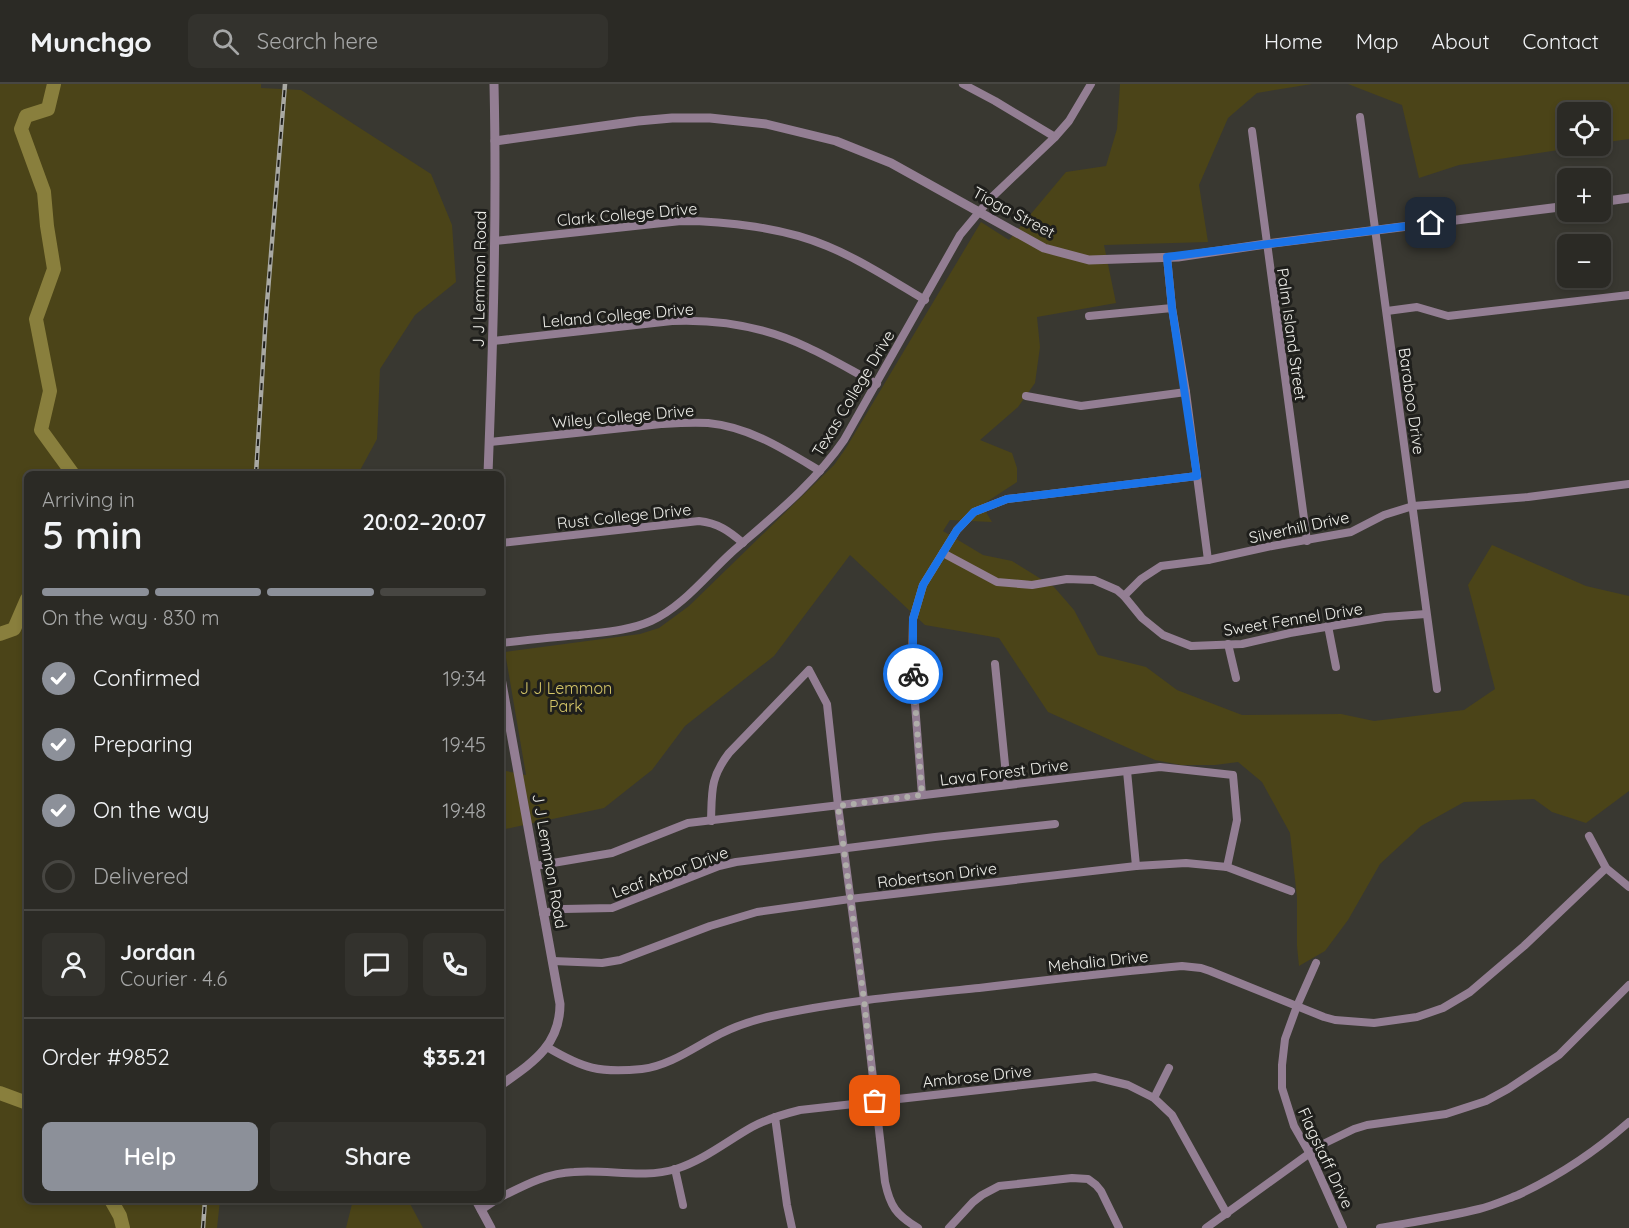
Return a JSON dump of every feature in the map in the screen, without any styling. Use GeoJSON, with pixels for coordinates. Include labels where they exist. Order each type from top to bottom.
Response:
{"type":"FeatureCollection","features":[{"type":"Feature","properties":{"kind":"street","name":"J J Lemmon Road"},"geometry":{"type":"LineString","coordinates":[[489,471],[495,241],[494,84]]}},
{"type":"Feature","properties":{"kind":"street"},"geometry":{"type":"LineString","coordinates":[[963,84],[1055,138]]}},
{"type":"Feature","properties":{"kind":"street","name":"Texas College Drive"},"geometry":{"type":"LineString","coordinates":[[504,643],[612,631],[652,621],[679,603],[820,471],[836,453],[877,384],[960,235],[1016,173],[1055,138],[1069,121],[1091,84]]}},
{"type":"Feature","properties":{"kind":"street","name":"Baraboo Drive"},"geometry":{"type":"LineString","coordinates":[[1360,117],[1437,689]]}},
{"type":"Feature","properties":{"kind":"street","name":"Tioga Street"},"geometry":{"type":"LineString","coordinates":[[495,141],[638,121],[710,118],[747,121],[836,141],[871,154],[905,169],[1044,248],[1089,260],[1167,257],[1557,207]]}},
{"type":"Feature","properties":{"kind":"street","name":"Palm Island Street"},"geometry":{"type":"LineString","coordinates":[[1252,131],[1307,541]]}},
{"type":"Feature","properties":{"kind":"street"},"geometry":{"type":"LineString","coordinates":[[1611,200],[1629,198]]}},
{"type":"Feature","properties":{"kind":"street","name":"Clark College Drive"},"geometry":{"type":"LineString","coordinates":[[495,241],[681,221],[733,223],[794,235],[828,246],[868,266],[925,300]]}},
{"type":"Feature","properties":{"kind":"street"},"geometry":{"type":"LineString","coordinates":[[1167,257],[1172,308],[1186,392],[1208,560]]}},
{"type":"Feature","properties":{"kind":"street"},"geometry":{"type":"LineString","coordinates":[[1387,311],[1417,307],[1448,316],[1629,295]]}},
{"type":"Feature","properties":{"kind":"street"},"geometry":{"type":"LineString","coordinates":[[1089,316],[1172,308]]}},
{"type":"Feature","properties":{"kind":"street","name":"Leland College Drive"},"geometry":{"type":"LineString","coordinates":[[493,341],[672,321],[734,324],[762,330],[808,347],[877,384]]}},
{"type":"Feature","properties":{"kind":"street"},"geometry":{"type":"LineString","coordinates":[[1026,396],[1082,406],[1186,392]]}},
{"type":"Feature","properties":{"kind":"street","name":"Wiley College Drive"},"geometry":{"type":"LineString","coordinates":[[490,442],[661,424],[709,423],[752,434],[820,471]]}},
{"type":"Feature","properties":{"kind":"street"},"geometry":{"type":"LineString","coordinates":[[922,795],[912,665],[913,619],[923,585],[957,530],[974,512],[1007,499],[1197,476]]}},
{"type":"Feature","properties":{"kind":"street","name":"Silverhill Drive"},"geometry":{"type":"LineString","coordinates":[[1124,596],[1141,579],[1161,566],[1208,560],[1351,532],[1384,515],[1413,506],[1528,497],[1629,484]]}},
{"type":"Feature","properties":{"kind":"street","name":"Rust College Drive"},"geometry":{"type":"LineString","coordinates":[[504,543],[699,521],[725,528],[743,543]]}},
{"type":"Feature","properties":{"kind":"street","name":"Sweet Fennel Drive"},"geometry":{"type":"LineString","coordinates":[[943,553],[997,582],[1032,585],[1067,579],[1094,580],[1117,590],[1142,618],[1163,635],[1191,646],[1242,644],[1328,626],[1385,617],[1426,614]]}},
{"type":"Feature","properties":{"kind":"street"},"geometry":{"type":"LineString","coordinates":[[1328,626],[1336,667]]}},
{"type":"Feature","properties":{"kind":"street"},"geometry":{"type":"LineString","coordinates":[[1228,644],[1236,678]]}},
{"type":"Feature","properties":{"kind":"street"},"geometry":{"type":"LineString","coordinates":[[995,664],[1007,785]]}},
{"type":"Feature","properties":{"kind":"street"},"geometry":{"type":"LineString","coordinates":[[711,821],[713,785],[718,768],[729,753],[809,670],[827,704],[864,1000],[881,1159],[890,1200],[898,1215],[918,1228]]}},
{"type":"Feature","properties":{"kind":"street","name":"J J Lemmon Road"},"geometry":{"type":"LineString","coordinates":[[504,695],[543,914],[560,995],[556,1031],[547,1047]]}},
{"type":"Feature","properties":{"kind":"street","name":"Lava Forest Drive"},"geometry":{"type":"LineString","coordinates":[[535,866],[612,853],[688,823],[1160,767],[1233,775],[1237,820],[1227,867]]}},
{"type":"Feature","properties":{"kind":"street"},"geometry":{"type":"LineString","coordinates":[[1127,771],[1136,866]]}},
{"type":"Feature","properties":{"kind":"street","name":"Leaf Arbor Drive"},"geometry":{"type":"LineString","coordinates":[[543,914],[564,909],[612,908],[719,866],[736,862],[1056,824]]}},
{"type":"Feature","properties":{"kind":"street"},"geometry":{"type":"LineString","coordinates":[[1589,836],[1606,867],[1629,887]]}},
{"type":"Feature","properties":{"kind":"street","name":"Robertson Drive"},"geometry":{"type":"LineString","coordinates":[[553,961],[602,963],[620,960],[744,915],[850,899],[1136,866],[1186,863],[1227,867],[1291,891]]}},
{"type":"Feature","properties":{"kind":"street","name":"Mehalia Drive"},"geometry":{"type":"LineString","coordinates":[[547,1047],[570,1061],[588,1067],[607,1071],[645,1069],[661,1064],[740,1025],[774,1016],[864,1000],[1182,966],[1210,971],[1324,1017],[1362,1024],[1387,1022],[1416,1017],[1443,1008],[1470,992],[1551,921],[1606,867]]}},
{"type":"Feature","properties":{"kind":"street","name":"Flagstaff Drive"},"geometry":{"type":"LineString","coordinates":[[1316,963],[1288,1029],[1283,1052],[1282,1088],[1294,1126],[1310,1154],[1343,1228]]}},
{"type":"Feature","properties":{"kind":"street"},"geometry":{"type":"LineString","coordinates":[[1206,1228],[1322,1145],[1354,1129],[1367,1125],[1446,1114],[1486,1101],[1501,1093],[1559,1055],[1629,985]]}},
{"type":"Feature","properties":{"kind":"street"},"geometry":{"type":"LineString","coordinates":[[504,1083],[547,1047]]}},
{"type":"Feature","properties":{"kind":"street"},"geometry":{"type":"LineString","coordinates":[[1154,1098],[1169,1068]]}},
{"type":"Feature","properties":{"kind":"street","name":"Ambrose Drive"},"geometry":{"type":"LineString","coordinates":[[504,1196],[554,1174],[577,1171],[625,1174],[675,1169],[705,1157],[754,1126],[775,1117],[809,1108],[1095,1077],[1128,1085],[1154,1098],[1172,1115],[1227,1214]]}},
{"type":"Feature","properties":{"kind":"street"},"geometry":{"type":"LineString","coordinates":[[775,1117],[792,1228]]}},
{"type":"Feature","properties":{"kind":"street"},"geometry":{"type":"LineString","coordinates":[[1380,1228],[1480,1209],[1498,1203],[1568,1169],[1605,1143],[1629,1122]]}},
{"type":"Feature","properties":{"kind":"street"},"geometry":{"type":"LineString","coordinates":[[675,1169],[683,1204]]}},
{"type":"Feature","properties":{"kind":"street"},"geometry":{"type":"LineString","coordinates":[[950,1228],[973,1202],[999,1186],[1072,1178],[1088,1179],[1096,1185],[1119,1228]]}},
{"type":"Feature","properties":{"kind":"street"},"geometry":{"type":"LineString","coordinates":[[478,1203],[491,1228]]}},
{"type":"Feature","properties":{"kind":"street"},"geometry":{"type":"LineString","coordinates":[[481,1210],[492,1203]]}},
{"type":"Feature","properties":{"kind":"green space"},"geometry":{"type":"Polygon","coordinates":[[[0,84],[261,84],[261,88],[301,90],[431,174],[452,225],[456,282],[415,315],[380,369],[377,439],[360,471],[24,471],[24,1203],[220,1203],[217,1228],[0,1228],[0,84]]]}},
{"type":"Feature","properties":{"kind":"green space","name":"J J Lemmon Park"},"geometry":{"type":"Polygon","coordinates":[[[1120,84],[1312,84],[1257,93],[1228,118],[1199,185],[1208,242],[1104,245],[1116,303],[1037,317],[1040,347],[1035,383],[1018,407],[980,440],[1012,453],[1017,468],[1017,482],[982,505],[992,522],[950,520],[943,531],[983,555],[1012,561],[1054,587],[1074,610],[1098,655],[1146,667],[1177,690],[1242,715],[1341,714],[1374,721],[1464,710],[1495,689],[1468,585],[1492,545],[1586,586],[1629,596],[1629,791],[1586,823],[1552,812],[1534,799],[1464,802],[1421,826],[1380,864],[1348,920],[1325,951],[1299,966],[1297,898],[1290,833],[1262,782],[1238,762],[1181,765],[1155,760],[1048,712],[999,638],[925,625],[850,555],[774,656],[685,726],[652,770],[604,808],[504,829],[504,771],[526,775],[505,652],[640,634],[659,628],[689,606],[834,465],[981,222],[1009,240],[1066,172],[1106,166],[1117,129],[1120,84]]]}},
{"type":"Feature","properties":{"kind":"green space"},"geometry":{"type":"Polygon","coordinates":[[[1348,84],[1629,84],[1629,139],[1611,142],[1611,102],[1557,102],[1557,150],[1459,165],[1419,178],[1402,105],[1348,84]]]}},
{"type":"Feature","properties":{"kind":"green space"},"geometry":{"type":"Polygon","coordinates":[[[410,1203],[423,1228],[346,1228],[352,1204],[410,1203]]]}},
{"type":"Feature","properties":{"kind":"waterway"},"geometry":{"type":"LineString","coordinates":[[54,84],[48,109],[26,116],[21,129],[44,192],[54,269],[36,319],[50,391],[41,430],[71,471]]}},
{"type":"Feature","properties":{"kind":"waterway"},"geometry":{"type":"LineString","coordinates":[[0,634],[14,629],[24,606]]}},
{"type":"Feature","properties":{"kind":"waterway"},"geometry":{"type":"LineString","coordinates":[[0,1093],[24,1102]]}},
{"type":"Feature","properties":{"kind":"waterway"},"geometry":{"type":"LineString","coordinates":[[113,1203],[120,1216],[123,1228]]}},
{"type":"Feature","properties":{"kind":"railway"},"geometry":{"type":"LineString","coordinates":[[256,471],[285,84]]}},
{"type":"Feature","properties":{"kind":"railway"},"geometry":{"type":"LineString","coordinates":[[203,1228],[205,1203]]}},
{"type":"Feature","properties":{"kind":"way so far"},"geometry":{"type":"LineString","coordinates":[[875,1101],[838,806],[922,795],[913,674]]}},
{"type":"Feature","properties":{"kind":"route"},"geometry":{"type":"LineString","coordinates":[[913,674],[913,619],[923,585],[957,530],[974,512],[1007,499],[1197,476],[1172,308],[1167,257],[1431,223]]}}]}
